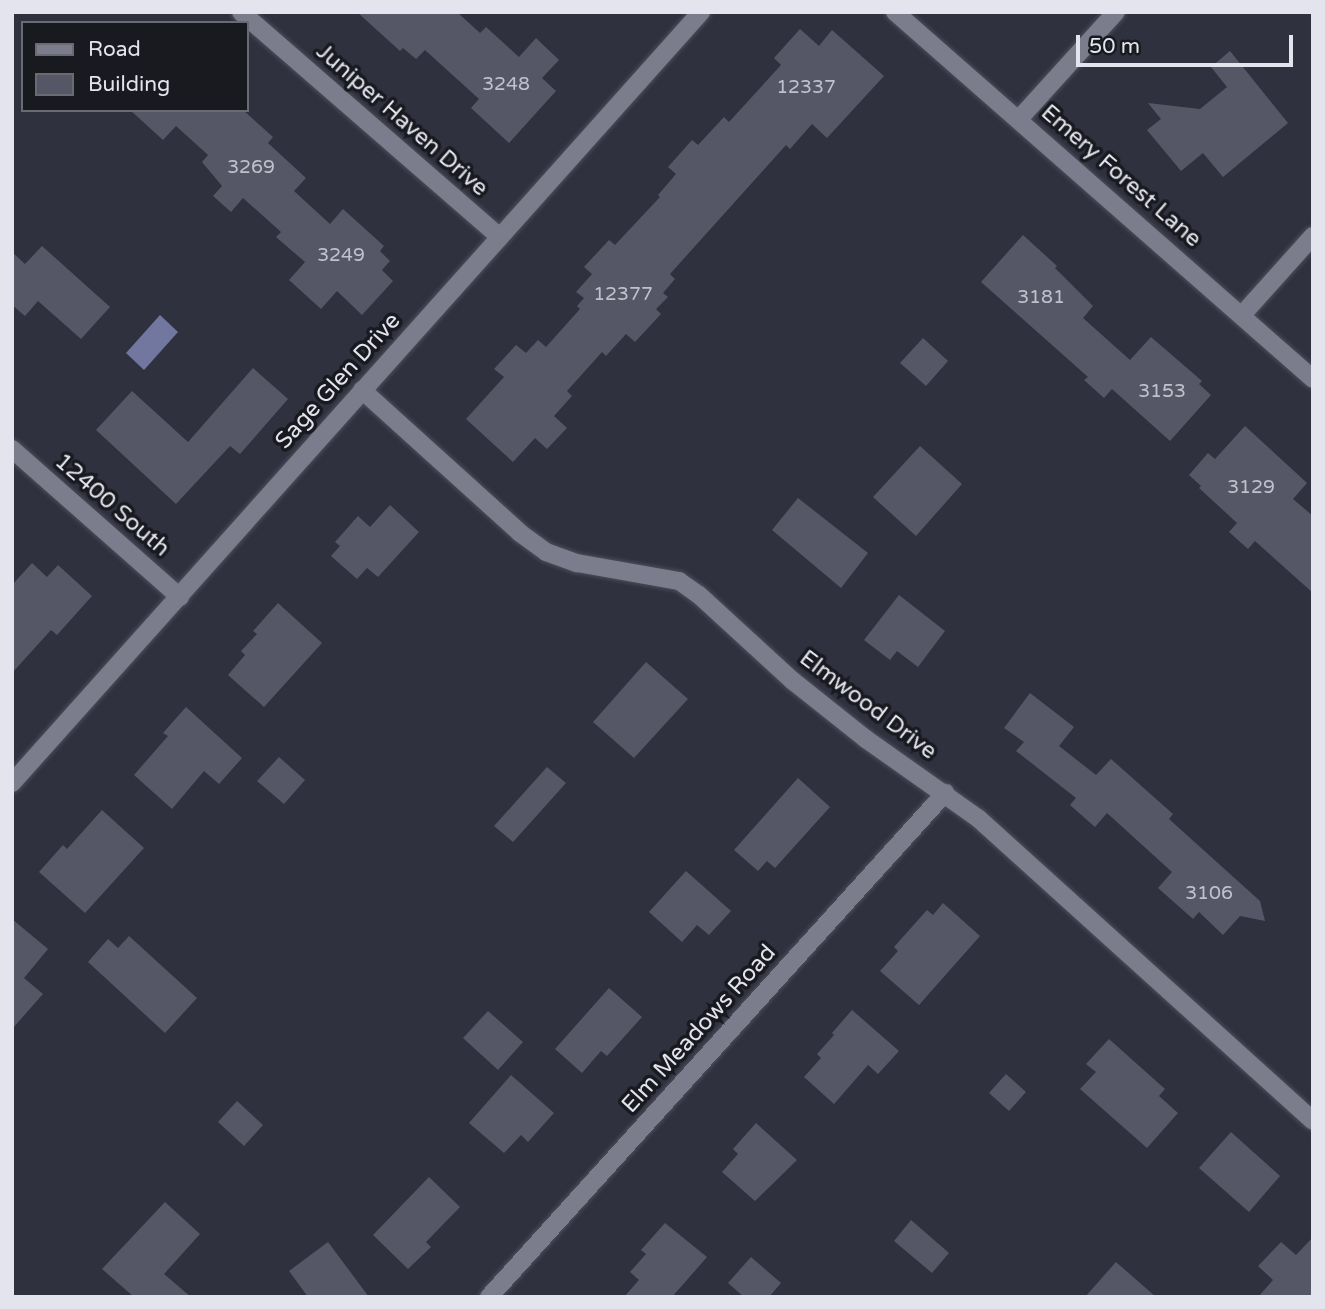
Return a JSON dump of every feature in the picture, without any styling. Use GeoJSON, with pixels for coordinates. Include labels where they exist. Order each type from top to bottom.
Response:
{"type":"FeatureCollection","features":[{"type":"Feature","properties":{"kind":"street","name":"Juniper Haven Drive"},"geometry":{"type":"LineString","coordinates":[[241,12],[500,237]]}},
{"type":"Feature","properties":{"kind":"street","name":"Sage Glen Drive"},"geometry":{"type":"LineString","coordinates":[[12,783],[701,12]]}},
{"type":"Feature","properties":{"kind":"street","name":"Emery Forest Lane"},"geometry":{"type":"LineString","coordinates":[[895,12],[1313,379]]}},
{"type":"Feature","properties":{"kind":"street"},"geometry":{"type":"LineString","coordinates":[[1019,119],[1116,12]]}},
{"type":"Feature","properties":{"kind":"street"},"geometry":{"type":"LineString","coordinates":[[1242,315],[1313,236]]}},
{"type":"Feature","properties":{"kind":"street","name":"Elmwood Drive"},"geometry":{"type":"LineString","coordinates":[[362,390],[520,533],[546,552],[577,563],[680,581],[814,698],[866,739],[979,819],[1313,1121]]}},
{"type":"Feature","properties":{"kind":"street","name":"12400 South"},"geometry":{"type":"LineString","coordinates":[[12,449],[180,597]]}},
{"type":"Feature","properties":{"kind":"street","name":"Elm Meadows Road"},"geometry":{"type":"LineString","coordinates":[[489,1297],[945,793]]}},
{"type":"Feature","properties":{"kind":"water"},"geometry":{"type":"Polygon","coordinates":[[[160,315],[178,332],[144,370],[126,353],[160,315]]]}},
{"type":"Feature","properties":{"kind":"building"},"geometry":{"type":"Polygon","coordinates":[[[357,12],[457,12],[480,33],[486,27],[519,57],[536,38],[559,60],[542,78],[556,91],[509,143],[471,108],[479,99],[425,50],[416,59],[403,48],[400,51],[357,12]]]}},
{"type":"Feature","properties":{"kind":"building"},"geometry":{"type":"Polygon","coordinates":[[[800,29],[819,46],[832,30],[884,76],[827,138],[812,124],[790,149],[786,145],[670,274],[675,279],[663,293],[668,297],[656,309],[661,314],[635,342],[626,334],[606,356],[602,352],[567,391],[572,396],[554,416],[567,428],[547,449],[535,438],[513,462],[466,419],[504,377],[494,369],[516,345],[526,353],[538,340],[546,347],[580,309],[577,306],[584,298],[576,292],[592,274],[584,267],[609,240],[615,245],[660,197],[658,195],[676,174],[668,167],[692,140],[698,145],[724,117],[729,122],[781,65],[774,58],[800,29]]]}},
{"type":"Feature","properties":{"kind":"building"},"geometry":{"type":"Polygon","coordinates":[[[1230,51],[1288,123],[1223,177],[1203,153],[1181,171],[1147,130],[1161,119],[1148,103],[1200,109],[1227,87],[1211,67],[1230,51]]]}},
{"type":"Feature","properties":{"kind":"building"},"geometry":{"type":"Polygon","coordinates":[[[132,112],[245,112],[273,137],[268,143],[306,178],[294,191],[330,224],[343,209],[384,246],[380,251],[390,261],[382,270],[393,281],[362,315],[337,291],[321,309],[289,280],[305,262],[276,237],[281,232],[243,198],[231,212],[213,196],[222,186],[202,162],[208,155],[176,126],[163,140],[132,112]]]}},
{"type":"Feature","properties":{"kind":"building"},"geometry":{"type":"Polygon","coordinates":[[[1023,235],[1057,266],[1055,268],[1093,306],[1083,318],[1130,360],[1151,337],[1202,381],[1199,384],[1211,395],[1170,441],[1112,389],[1104,398],[1084,380],[1088,377],[981,282],[1023,235]]]}},
{"type":"Feature","properties":{"kind":"building"},"geometry":{"type":"Polygon","coordinates":[[[42,246],[110,307],[81,339],[38,301],[25,316],[12,305],[12,252],[25,264],[42,246]]]}},
{"type":"Feature","properties":{"kind":"building"},"geometry":{"type":"Polygon","coordinates":[[[923,338],[948,361],[926,386],[900,363],[923,338]]]}},
{"type":"Feature","properties":{"kind":"building"},"geometry":{"type":"Polygon","coordinates":[[[253,368],[288,399],[240,454],[230,446],[176,504],[96,430],[132,391],[188,442],[253,368]]]}},
{"type":"Feature","properties":{"kind":"building"},"geometry":{"type":"Polygon","coordinates":[[[1245,426],[1307,483],[1293,499],[1313,516],[1313,593],[1255,541],[1248,549],[1229,532],[1237,523],[1199,488],[1201,486],[1189,475],[1208,453],[1215,459],[1245,426]]]}},
{"type":"Feature","properties":{"kind":"building"},"geometry":{"type":"Polygon","coordinates":[[[920,446],[962,484],[916,536],[873,497],[920,446]]]}},
{"type":"Feature","properties":{"kind":"building"},"geometry":{"type":"Polygon","coordinates":[[[798,498],[868,553],[841,588],[772,530],[798,498]]]}},
{"type":"Feature","properties":{"kind":"building"},"geometry":{"type":"Polygon","coordinates":[[[390,505],[419,532],[378,577],[367,568],[357,579],[331,556],[340,546],[335,542],[358,516],[370,527],[390,505]]]}},
{"type":"Feature","properties":{"kind":"building"},"geometry":{"type":"Polygon","coordinates":[[[32,563],[47,577],[58,565],[92,596],[57,635],[51,630],[12,673],[12,585],[32,563]]]}},
{"type":"Feature","properties":{"kind":"building"},"geometry":{"type":"Polygon","coordinates":[[[899,595],[945,631],[918,667],[897,651],[890,660],[864,640],[899,595]]]}},
{"type":"Feature","properties":{"kind":"building"},"geometry":{"type":"Polygon","coordinates":[[[278,603],[322,643],[264,707],[228,675],[245,655],[241,651],[257,634],[253,631],[278,603]]]}},
{"type":"Feature","properties":{"kind":"building"},"geometry":{"type":"Polygon","coordinates":[[[646,662],[688,699],[634,758],[593,722],[646,662]]]}},
{"type":"Feature","properties":{"kind":"building"},"geometry":{"type":"Polygon","coordinates":[[[1030,693],[1074,727],[1059,746],[1096,775],[1111,759],[1173,814],[1169,819],[1260,901],[1265,921],[1240,916],[1223,935],[1199,912],[1193,919],[1158,888],[1172,872],[1107,813],[1095,827],[1070,805],[1076,798],[1016,751],[1024,742],[1004,728],[1030,693]]]}},
{"type":"Feature","properties":{"kind":"building"},"geometry":{"type":"Polygon","coordinates":[[[186,707],[242,758],[219,784],[204,771],[172,809],[134,775],[168,736],[163,733],[186,707]]]}},
{"type":"Feature","properties":{"kind":"building"},"geometry":{"type":"Polygon","coordinates":[[[279,757],[305,780],[284,804],[257,781],[279,757]]]}},
{"type":"Feature","properties":{"kind":"building"},"geometry":{"type":"Polygon","coordinates":[[[547,767],[566,783],[513,842],[494,826],[547,767]]]}},
{"type":"Feature","properties":{"kind":"building"},"geometry":{"type":"Polygon","coordinates":[[[798,778],[830,807],[775,868],[767,861],[758,871],[734,850],[798,778]]]}},
{"type":"Feature","properties":{"kind":"building"},"geometry":{"type":"Polygon","coordinates":[[[102,810],[144,848],[85,913],[39,872],[63,845],[67,849],[102,810]]]}},
{"type":"Feature","properties":{"kind":"building"},"geometry":{"type":"Polygon","coordinates":[[[686,871],[731,911],[709,935],[697,925],[682,942],[649,912],[686,871]]]}},
{"type":"Feature","properties":{"kind":"building"},"geometry":{"type":"Polygon","coordinates":[[[943,903],[980,936],[919,1005],[880,971],[898,951],[894,947],[927,910],[933,915],[943,903]]]}},
{"type":"Feature","properties":{"kind":"building"},"geometry":{"type":"Polygon","coordinates":[[[12,919],[48,949],[24,978],[43,994],[12,1029],[12,919]]]}},
{"type":"Feature","properties":{"kind":"building"},"geometry":{"type":"Polygon","coordinates":[[[129,936],[197,998],[165,1033],[88,962],[108,939],[118,948],[129,936]]]}},
{"type":"Feature","properties":{"kind":"building"},"geometry":{"type":"Polygon","coordinates":[[[609,988],[642,1017],[607,1056],[601,1051],[582,1073],[555,1049],[609,988]]]}},
{"type":"Feature","properties":{"kind":"building"},"geometry":{"type":"Polygon","coordinates":[[[852,1010],[899,1051],[878,1074],[868,1065],[834,1104],[804,1077],[821,1058],[817,1054],[834,1035],[832,1033],[852,1010]]]}},
{"type":"Feature","properties":{"kind":"building"},"geometry":{"type":"Polygon","coordinates":[[[488,1011],[523,1042],[498,1070],[463,1038],[488,1011]]]}},
{"type":"Feature","properties":{"kind":"building"},"geometry":{"type":"Polygon","coordinates":[[[1109,1039],[1165,1089],[1159,1096],[1178,1113],[1147,1148],[1080,1089],[1096,1072],[1086,1064],[1109,1039]]]}},
{"type":"Feature","properties":{"kind":"building"},"geometry":{"type":"Polygon","coordinates":[[[1006,1074],[1026,1092],[1009,1111],[989,1093],[1006,1074]]]}},
{"type":"Feature","properties":{"kind":"building"},"geometry":{"type":"Polygon","coordinates":[[[511,1075],[554,1113],[528,1142],[521,1135],[504,1153],[469,1123],[511,1075]]]}},
{"type":"Feature","properties":{"kind":"building"},"geometry":{"type":"Polygon","coordinates":[[[237,1101],[263,1125],[244,1146],[218,1122],[237,1101]]]}},
{"type":"Feature","properties":{"kind":"building"},"geometry":{"type":"Polygon","coordinates":[[[756,1123],[797,1160],[755,1201],[722,1172],[738,1154],[733,1149],[756,1123]]]}},
{"type":"Feature","properties":{"kind":"building"},"geometry":{"type":"Polygon","coordinates":[[[1231,1132],[1280,1176],[1249,1212],[1199,1168],[1231,1132]]]}},
{"type":"Feature","properties":{"kind":"building"},"geometry":{"type":"Polygon","coordinates":[[[429,1177],[460,1207],[426,1242],[431,1247],[408,1269],[373,1235],[429,1177]]]}},
{"type":"Feature","properties":{"kind":"building"},"geometry":{"type":"Polygon","coordinates":[[[165,1202],[200,1234],[164,1274],[191,1297],[134,1297],[102,1269],[165,1202]]]}},
{"type":"Feature","properties":{"kind":"building"},"geometry":{"type":"Polygon","coordinates":[[[911,1220],[949,1253],[932,1273],[894,1241],[911,1220]]]}},
{"type":"Feature","properties":{"kind":"building"},"geometry":{"type":"Polygon","coordinates":[[[665,1223],[707,1257],[672,1297],[624,1297],[639,1280],[630,1272],[646,1254],[641,1250],[665,1223]]]}},
{"type":"Feature","properties":{"kind":"building"},"geometry":{"type":"Polygon","coordinates":[[[1313,1237],[1313,1297],[1258,1297],[1273,1280],[1258,1266],[1281,1242],[1296,1255],[1313,1237]]]}},
{"type":"Feature","properties":{"kind":"building"},"geometry":{"type":"Polygon","coordinates":[[[328,1242],[369,1297],[308,1297],[289,1271],[328,1242]]]}},
{"type":"Feature","properties":{"kind":"building"},"geometry":{"type":"Polygon","coordinates":[[[751,1257],[781,1283],[769,1297],[744,1297],[728,1283],[751,1257]]]}},
{"type":"Feature","properties":{"kind":"building"},"geometry":{"type":"Polygon","coordinates":[[[1116,1262],[1156,1297],[1085,1297],[1116,1262]]]}}]}
